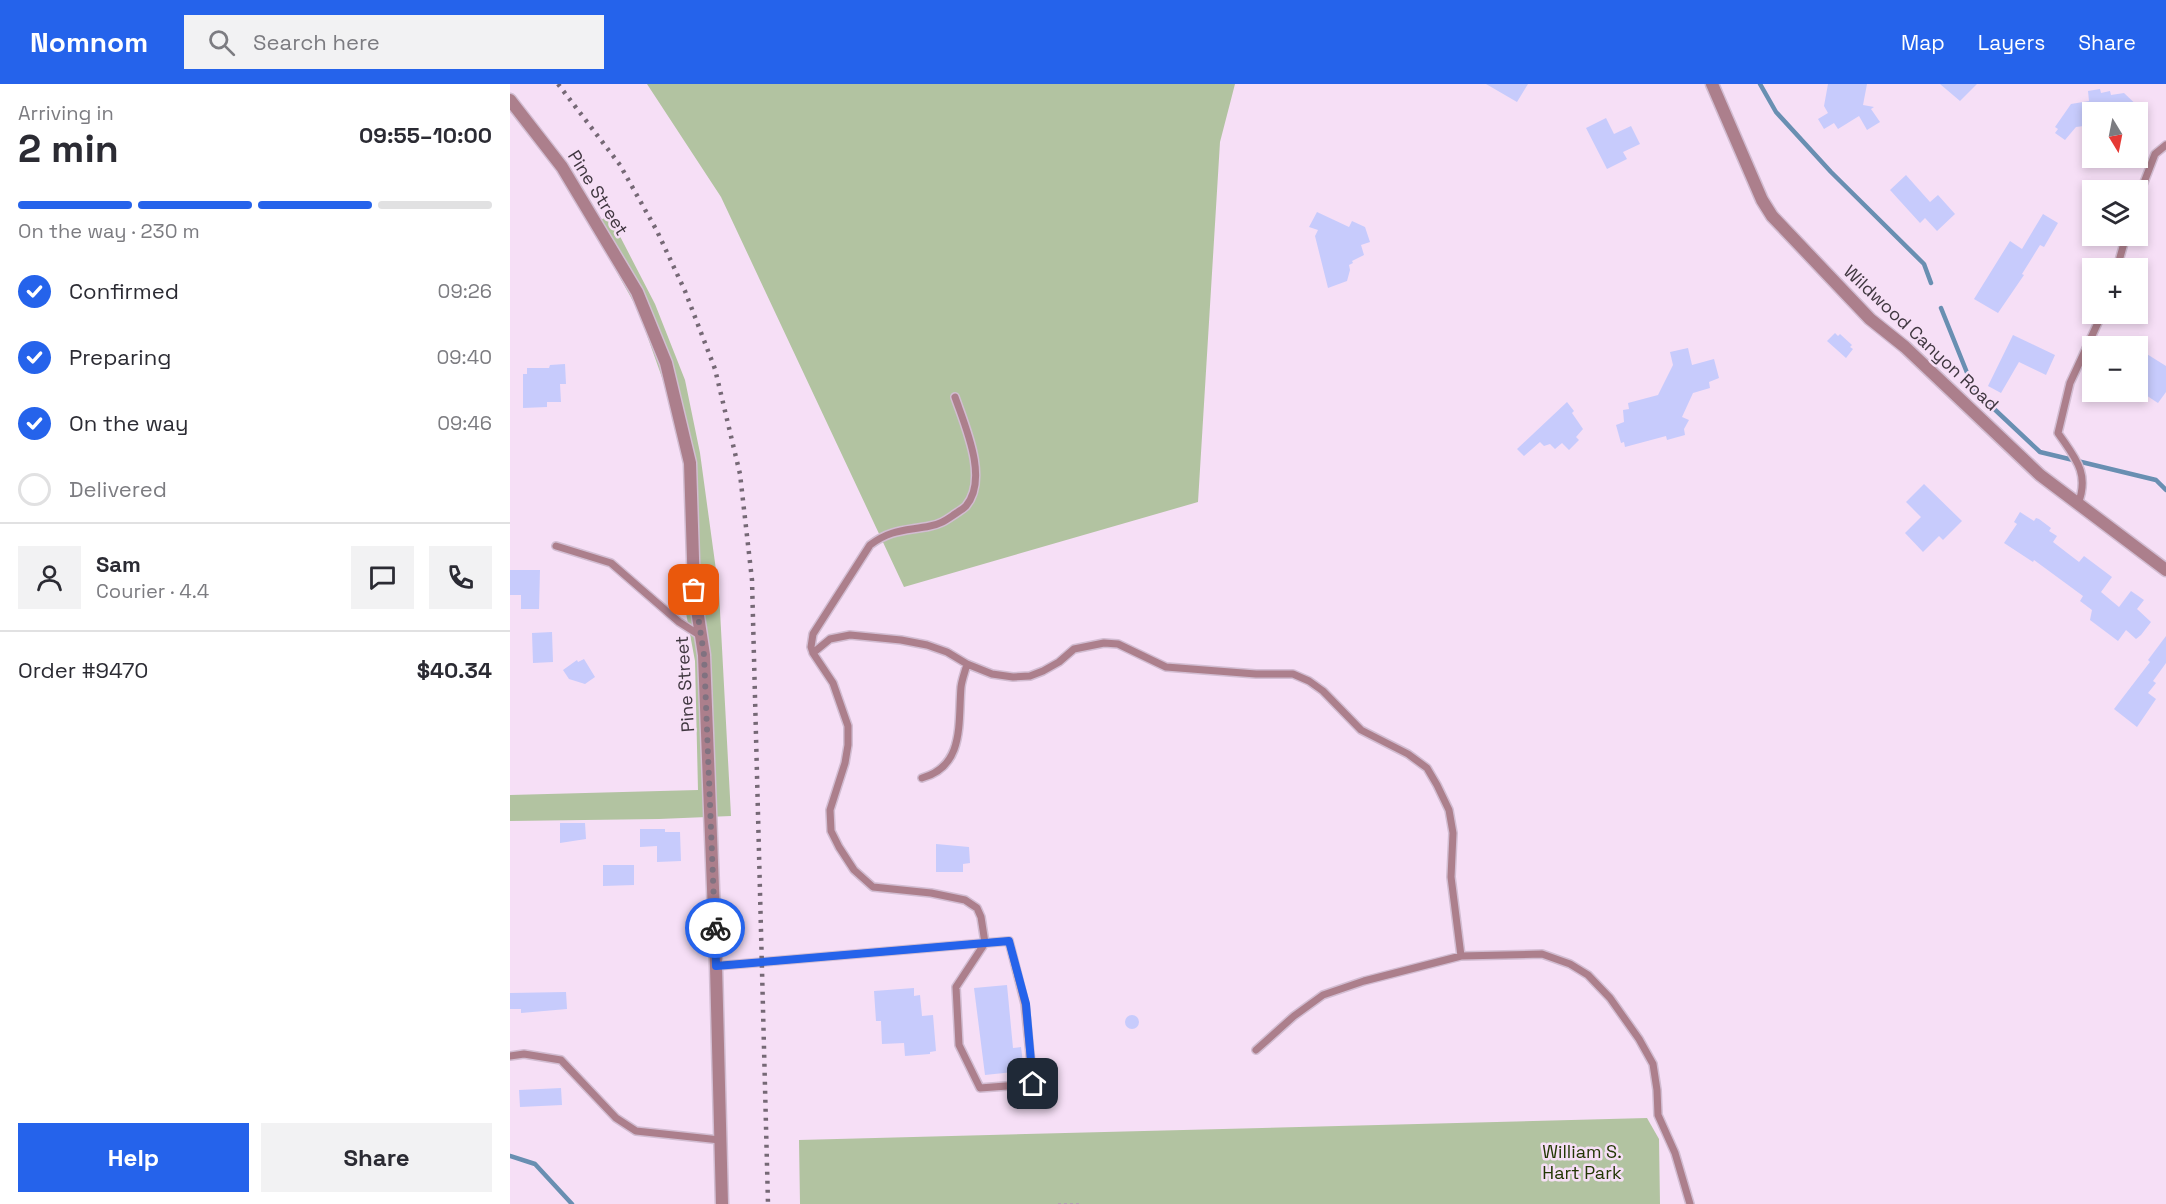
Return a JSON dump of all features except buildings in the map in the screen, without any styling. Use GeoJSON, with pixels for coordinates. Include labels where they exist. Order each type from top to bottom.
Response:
{"type":"FeatureCollection","features":[{"type":"Feature","properties":{"kind":"street","name":"Wildwood Canyon Road"},"geometry":{"type":"LineString","coordinates":[[1712,84],[1762,200],[1772,216],[1869,319],[1905,347],[2040,475],[2166,570]]}},
{"type":"Feature","properties":{"kind":"street","name":"Pine Street"},"geometry":{"type":"LineString","coordinates":[[510,100],[562,167],[637,292],[666,363],[690,463],[694,590],[704,655],[716,966],[722,1204]]}},
{"type":"Feature","properties":{"kind":"lane"},"geometry":{"type":"LineString","coordinates":[[2145,180],[2155,154],[2166,145]]}},
{"type":"Feature","properties":{"kind":"lane"},"geometry":{"type":"LineString","coordinates":[[2078,504],[2083,490],[2081,471],[2058,433],[2070,383],[2097,324]]}},
{"type":"Feature","properties":{"kind":"lane"},"geometry":{"type":"LineString","coordinates":[[716,966],[985,943],[1009,941],[1026,1004],[1033,1084],[980,1088],[959,1046],[956,987],[985,943],[981,917],[977,908],[965,900],[931,893],[873,886],[854,870],[831,831],[830,810],[845,763],[848,726],[833,683],[813,653],[811,647],[813,633],[870,545],[881,537],[896,531],[943,523],[966,507],[973,493],[976,477],[970,440],[955,397]]}},
{"type":"Feature","properties":{"kind":"lane"},"geometry":{"type":"LineString","coordinates":[[556,546],[611,562],[679,622],[701,636]]}},
{"type":"Feature","properties":{"kind":"lane"},"geometry":{"type":"LineString","coordinates":[[813,653],[830,639],[850,634],[927,645],[992,674],[1013,677],[1030,676],[1059,662],[1074,649],[1104,643],[1118,644],[1166,667],[1256,674],[1293,674],[1309,681],[1323,691],[1361,730],[1408,754],[1426,768],[1437,785],[1449,810],[1453,833],[1451,877],[1461,956]]}},
{"type":"Feature","properties":{"kind":"lane"},"geometry":{"type":"LineString","coordinates":[[922,778],[934,775],[947,764],[956,748],[961,684],[967,664]]}},
{"type":"Feature","properties":{"kind":"lane"},"geometry":{"type":"LineString","coordinates":[[1256,1050],[1294,1016],[1323,995],[1364,981],[1461,956],[1542,954],[1570,964],[1588,975],[1610,998],[1639,1039],[1653,1064],[1658,1115],[1675,1153],[1690,1204]]}},
{"type":"Feature","properties":{"kind":"lane"},"geometry":{"type":"LineString","coordinates":[[510,1056],[524,1054],[561,1060],[616,1118],[636,1131],[720,1140]]}},
{"type":"Feature","properties":{"kind":"path"},"geometry":{"type":"LineString","coordinates":[[1058,1204],[1078,1204]]}},
{"type":"Feature","properties":{"kind":"green space"},"geometry":{"type":"Polygon","coordinates":[[[647,84],[1235,84],[1220,142],[1198,502],[904,587],[721,197],[647,84]]]}},
{"type":"Feature","properties":{"kind":"green space"},"geometry":{"type":"Polygon","coordinates":[[[609,215],[655,304],[685,380],[700,453],[719,592],[731,816],[510,821],[510,795],[698,790],[695,661],[686,613],[688,500],[683,457],[665,386],[638,310],[591,226],[609,215]]]}},
{"type":"Feature","properties":{"kind":"green space","name":"William S. Hart Park"},"geometry":{"type":"Polygon","coordinates":[[[1647,1118],[1659,1139],[1660,1204],[800,1204],[799,1140],[1647,1118]]]}},
{"type":"Feature","properties":{"kind":"waterway"},"geometry":{"type":"LineString","coordinates":[[1760,84],[1776,112],[1831,172],[1924,264],[1931,283]]}},
{"type":"Feature","properties":{"kind":"waterway"},"geometry":{"type":"LineString","coordinates":[[1941,308],[1974,390],[2040,452],[2156,480],[2166,490]]}},
{"type":"Feature","properties":{"kind":"waterway"},"geometry":{"type":"LineString","coordinates":[[510,1156],[535,1164],[572,1204]]}},
{"type":"Feature","properties":{"kind":"railway"},"geometry":{"type":"LineString","coordinates":[[558,84],[620,165],[657,231],[685,291],[715,369],[740,474],[752,580],[768,1204]]}},
{"type":"Feature","properties":{"kind":"way so far"},"geometry":{"type":"LineString","coordinates":[[694,590],[704,655],[715,928]]}},
{"type":"Feature","properties":{"kind":"route"},"geometry":{"type":"LineString","coordinates":[[715,928],[716,966],[1009,941],[1026,1004],[1033,1084]]}}]}
